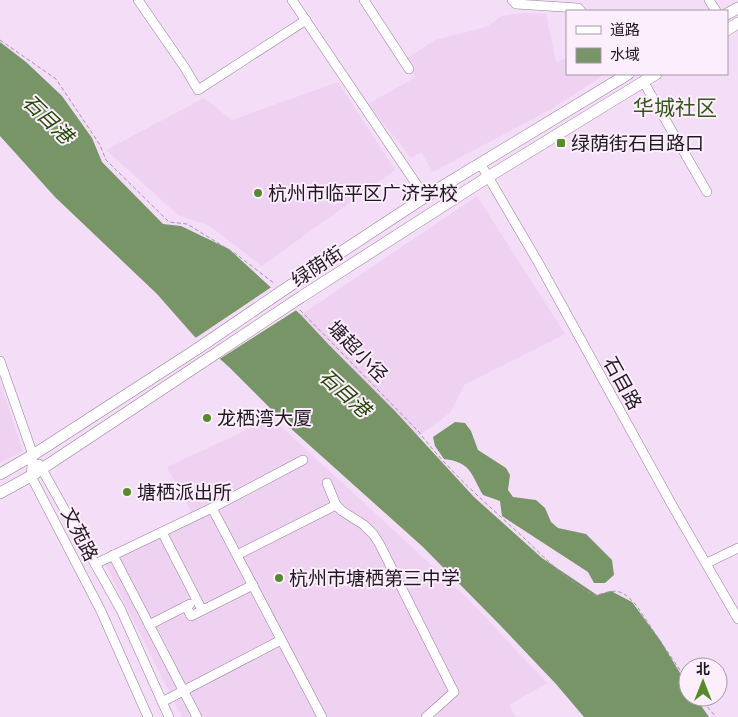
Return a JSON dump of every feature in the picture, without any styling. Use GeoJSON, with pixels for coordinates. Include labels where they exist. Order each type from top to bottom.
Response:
{"type":"FeatureCollection","features":[{"type":"Feature","properties":{"kind":"main road","name":"绿荫街"},"geometry":{"type":"LineString","coordinates":[[0,474],[33,455],[197,348],[283,288],[425,198],[626,75]]}},
{"type":"Feature","properties":{"kind":"main road","name":"绿荫街"},"geometry":{"type":"LineString","coordinates":[[0,493],[31,476],[488,177],[654,75]]}},
{"type":"Feature","properties":{"kind":"street"},"geometry":{"type":"LineString","coordinates":[[138,0],[198,90],[306,20]]}},
{"type":"Feature","properties":{"kind":"street"},"geometry":{"type":"LineString","coordinates":[[292,0],[425,198]]}},
{"type":"Feature","properties":{"kind":"street"},"geometry":{"type":"LineString","coordinates":[[364,0],[409,69]]}},
{"type":"Feature","properties":{"kind":"street"},"geometry":{"type":"LineString","coordinates":[[512,0],[516,4],[578,8],[580,10]]}},
{"type":"Feature","properties":{"kind":"street"},"geometry":{"type":"LineString","coordinates":[[643,81],[707,192]]}},
{"type":"Feature","properties":{"kind":"street","name":"石目路"},"geometry":{"type":"LineString","coordinates":[[480,164],[538,262],[738,619]]}},
{"type":"Feature","properties":{"kind":"street"},"geometry":{"type":"LineString","coordinates":[[0,361],[33,455],[121,610],[168,717]]}},
{"type":"Feature","properties":{"kind":"street"},"geometry":{"type":"LineString","coordinates":[[31,476],[33,455]]}},
{"type":"Feature","properties":{"kind":"street"},"geometry":{"type":"LineString","coordinates":[[95,564],[212,508],[303,460]]}},
{"type":"Feature","properties":{"kind":"street","name":"文苑路"},"geometry":{"type":"LineString","coordinates":[[31,476],[101,611],[148,717]]}},
{"type":"Feature","properties":{"kind":"street"},"geometry":{"type":"LineString","coordinates":[[327,483],[336,505],[364,525],[379,543],[454,692],[426,717]]}},
{"type":"Feature","properties":{"kind":"street"},"geometry":{"type":"LineString","coordinates":[[237,555],[336,505]]}},
{"type":"Feature","properties":{"kind":"street"},"geometry":{"type":"LineString","coordinates":[[212,508],[322,717]]}},
{"type":"Feature","properties":{"kind":"street"},"geometry":{"type":"LineString","coordinates":[[162,532],[202,610]]}},
{"type":"Feature","properties":{"kind":"street"},"geometry":{"type":"LineString","coordinates":[[706,563],[738,548]]}},
{"type":"Feature","properties":{"kind":"street"},"geometry":{"type":"LineString","coordinates":[[113,555],[197,717]]}},
{"type":"Feature","properties":{"kind":"street"},"geometry":{"type":"LineString","coordinates":[[186,606],[191,616],[253,585]]}},
{"type":"Feature","properties":{"kind":"street"},"geometry":{"type":"LineString","coordinates":[[150,625],[197,601]]}},
{"type":"Feature","properties":{"kind":"street"},"geometry":{"type":"LineString","coordinates":[[162,702],[281,640]]}},
{"type":"Feature","properties":{"kind":"path"},"geometry":{"type":"LineString","coordinates":[[0,40],[56,80],[100,145],[106,160],[169,222],[187,224],[236,254],[283,288]]}},
{"type":"Feature","properties":{"kind":"path","name":"塘超小径"},"geometry":{"type":"LineString","coordinates":[[299,301],[469,489],[567,579],[595,596],[613,590],[626,594],[636,605],[678,667]]}},
{"type":"Feature","properties":{"kind":"path"},"geometry":{"type":"LineString","coordinates":[[708,707],[716,717]]}},
{"type":"Feature","properties":{"kind":"shaded area"},"geometry":{"type":"Polygon","coordinates":[[[523,13],[546,14],[556,62],[566,58],[566,75],[604,75],[551,109],[433,172],[421,152],[411,158],[368,104],[416,77],[404,60],[435,40],[486,27],[502,16],[523,13]]]}},
{"type":"Feature","properties":{"kind":"shaded area","name":"杭州市临平区广济学校"},"geometry":{"type":"Polygon","coordinates":[[[338,82],[395,170],[262,266],[210,226],[178,215],[106,150],[204,98],[232,120],[338,82]]]}},
{"type":"Feature","properties":{"kind":"shaded area"},"geometry":{"type":"Polygon","coordinates":[[[477,196],[565,334],[464,385],[450,413],[418,436],[301,315],[477,196]]]}},
{"type":"Feature","properties":{"kind":"shaded area"},"geometry":{"type":"Polygon","coordinates":[[[0,381],[23,451],[0,463],[0,381]]]}},
{"type":"Feature","properties":{"kind":"shaded area","name":"杭州市塘栖第三中学"},"geometry":{"type":"Polygon","coordinates":[[[272,418],[467,598],[547,683],[509,705],[516,717],[182,717],[102,558],[193,515],[167,467],[272,418]]]}},
{"type":"Feature","properties":{"kind":"water","name":"石目港"},"geometry":{"type":"Polygon","coordinates":[[[0,42],[26,62],[62,96],[92,138],[102,162],[163,224],[181,226],[229,249],[301,315],[394,410],[474,497],[542,558],[597,595],[611,591],[632,602],[660,640],[678,670],[678,707],[702,707],[709,717],[584,717],[556,684],[423,547],[288,426],[229,367],[194,336],[157,294],[55,197],[0,136],[0,42]]]}},
{"type":"Feature","properties":{"kind":"water"},"geometry":{"type":"Polygon","coordinates":[[[455,422],[465,423],[471,431],[478,450],[506,468],[510,475],[508,490],[513,497],[536,500],[545,508],[551,522],[558,528],[586,534],[612,560],[614,575],[605,583],[594,583],[588,572],[502,516],[500,501],[483,495],[469,470],[460,463],[444,459],[435,446],[433,437],[455,422]]]}},
{"type":"Feature","properties":{"kind":"pier"},"geometry":{"type":"Polygon","coordinates":[[[273,286],[298,309],[218,360],[194,339],[273,286]]]}},
{"type":"Feature","properties":{"kind":"place","name":"绿荫街石目路口"},"geometry":{"type":"Point","coordinates":[561,143]}},
{"type":"Feature","properties":{"kind":"place","name":"杭州市临平区广济学校"},"geometry":{"type":"Point","coordinates":[258,193]}},
{"type":"Feature","properties":{"kind":"place","name":"龙栖湾大厦"},"geometry":{"type":"Point","coordinates":[207,418]}},
{"type":"Feature","properties":{"kind":"place","name":"塘栖派出所"},"geometry":{"type":"Point","coordinates":[127,492]}},
{"type":"Feature","properties":{"kind":"place","name":"杭州市塘栖第三中学"},"geometry":{"type":"Point","coordinates":[279,578]}},
{"type":"Feature","properties":{"kind":"district","name":"华城社区"},"geometry":{"type":"Point","coordinates":[675,108]}}]}
